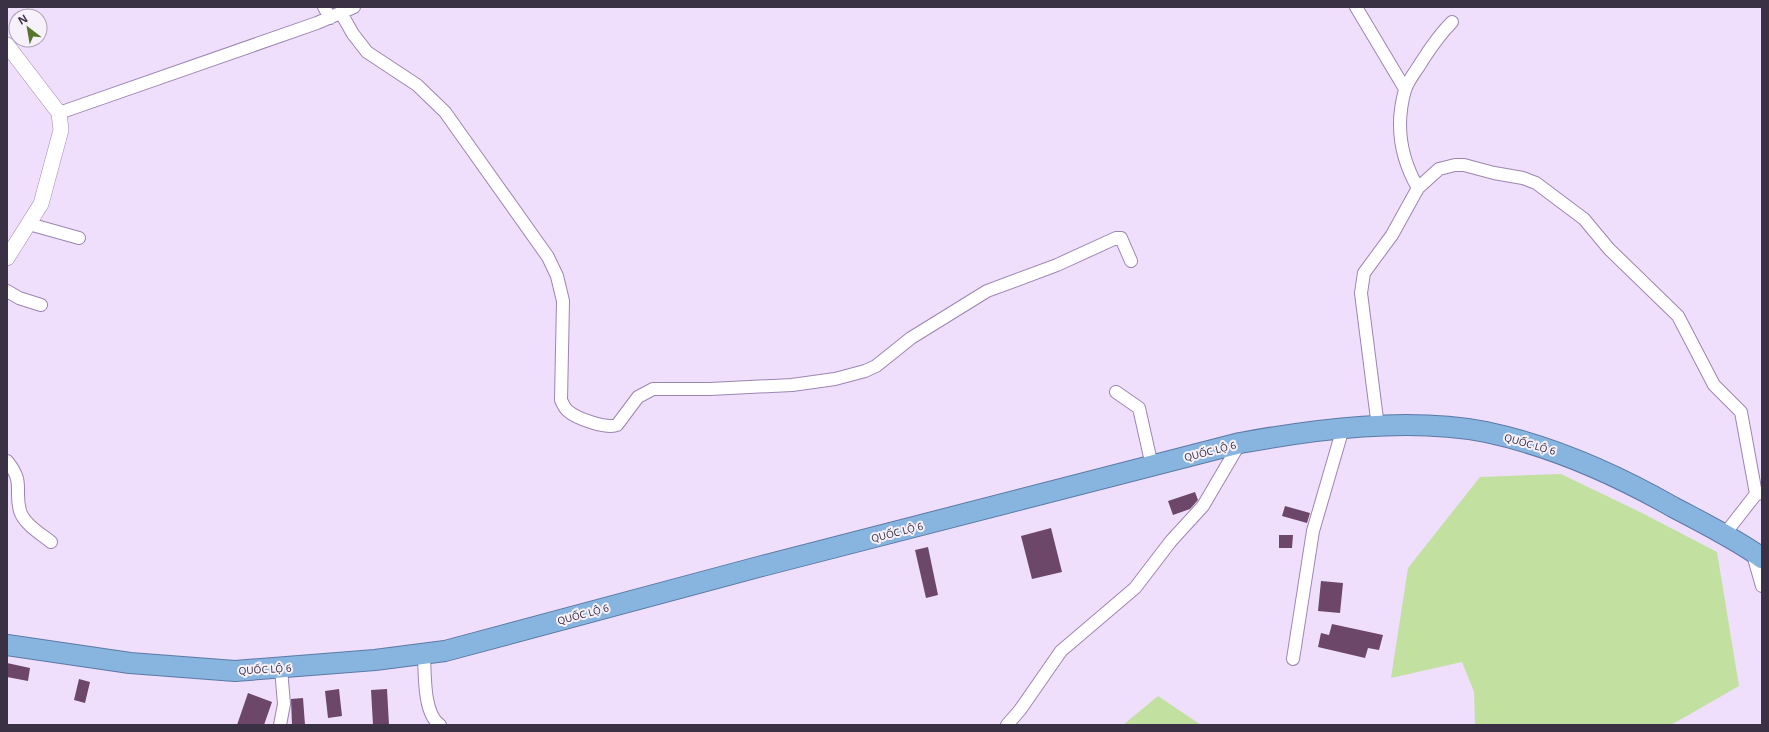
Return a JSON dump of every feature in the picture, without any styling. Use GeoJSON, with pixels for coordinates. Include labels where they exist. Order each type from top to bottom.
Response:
{"type":"FeatureCollection","features":[{"type":"Feature","properties":{"kind":"highway","name":"QUỐC LỘ 6"},"geometry":{"type":"LineString","coordinates":[[7,645],[130,663],[235,671],[281,669],[445,651],[762,566],[1240,444],[1296,433],[1343,428],[1442,427],[1485,432],[1533,444],[1570,456],[1650,494],[1757,555]]}},
{"type":"Feature","properties":{"kind":"street"},"geometry":{"type":"LineString","coordinates":[[324,7],[330,18]]}},
{"type":"Feature","properties":{"kind":"street"},"geometry":{"type":"LineString","coordinates":[[59,113],[330,18],[354,7]]}},
{"type":"Feature","properties":{"kind":"street"},"geometry":{"type":"LineString","coordinates":[[1356,7],[1405,89]]}},
{"type":"Feature","properties":{"kind":"street"},"geometry":{"type":"LineString","coordinates":[[342,13],[353,34],[366,52],[417,85],[445,112],[548,257],[557,276],[563,301],[564,326],[560,392],[561,400],[564,406],[574,415],[608,427],[617,425],[638,397],[653,389],[710,389],[792,385],[819,382],[865,371],[876,366],[911,338],[987,291],[1057,266],[1116,238],[1121,238],[1131,261]]}},
{"type":"Feature","properties":{"kind":"street"},"geometry":{"type":"LineString","coordinates":[[1418,188],[1405,164],[1400,143],[1400,121],[1405,89],[1433,44],[1452,22]]}},
{"type":"Feature","properties":{"kind":"street"},"geometry":{"type":"LineString","coordinates":[[7,45],[59,113],[61,130],[53,165],[41,204],[7,258]]}},
{"type":"Feature","properties":{"kind":"street"},"geometry":{"type":"LineString","coordinates":[[1378,427],[1361,293],[1362,279],[1392,235],[1418,188],[1440,169],[1456,165],[1464,165],[1530,180],[1584,219],[1609,249],[1678,316],[1714,385],[1740,412],[1759,494],[1724,535]]}},
{"type":"Feature","properties":{"kind":"street"},"geometry":{"type":"LineString","coordinates":[[29,224],[79,238]]}},
{"type":"Feature","properties":{"kind":"street"},"geometry":{"type":"LineString","coordinates":[[7,291],[19,298],[41,304]]}},
{"type":"Feature","properties":{"kind":"street"},"geometry":{"type":"LineString","coordinates":[[1116,392],[1139,408],[1152,466]]}},
{"type":"Feature","properties":{"kind":"street"},"geometry":{"type":"LineString","coordinates":[[1293,659],[1313,531],[1343,428]]}},
{"type":"Feature","properties":{"kind":"street"},"geometry":{"type":"LineString","coordinates":[[1008,725],[1061,651],[1135,588],[1171,541],[1203,506],[1240,444]]}},
{"type":"Feature","properties":{"kind":"street"},"geometry":{"type":"LineString","coordinates":[[7,461],[14,470],[18,481],[20,511],[27,522],[51,542]]}},
{"type":"Feature","properties":{"kind":"street"},"geometry":{"type":"LineString","coordinates":[[1757,555],[1762,586]]}},
{"type":"Feature","properties":{"kind":"street"},"geometry":{"type":"LineString","coordinates":[[424,654],[427,699],[433,717],[440,725]]}},
{"type":"Feature","properties":{"kind":"street"},"geometry":{"type":"LineString","coordinates":[[280,725],[284,704],[281,669]]}},
{"type":"Feature","properties":{"kind":"green space"},"geometry":{"type":"Polygon","coordinates":[[[1561,474],[1642,513],[1717,552],[1739,686],[1671,725],[1475,725],[1474,692],[1462,662],[1391,678],[1408,568],[1480,477],[1561,474]]]}},
{"type":"Feature","properties":{"kind":"green space"},"geometry":{"type":"Polygon","coordinates":[[[1158,696],[1201,725],[1123,725],[1158,696]]]}},
{"type":"Feature","properties":{"kind":"building"},"geometry":{"type":"Polygon","coordinates":[[[1195,492],[1198,500],[1190,509],[1173,515],[1168,501],[1195,492]]]}},
{"type":"Feature","properties":{"kind":"building"},"geometry":{"type":"Polygon","coordinates":[[[1285,506],[1310,513],[1307,523],[1282,516],[1285,506]]]}},
{"type":"Feature","properties":{"kind":"building"},"geometry":{"type":"Polygon","coordinates":[[[1051,528],[1062,572],[1032,579],[1021,536],[1051,528]]]}},
{"type":"Feature","properties":{"kind":"building"},"geometry":{"type":"Polygon","coordinates":[[[1279,535],[1293,535],[1292,548],[1279,548],[1279,535]]]}},
{"type":"Feature","properties":{"kind":"building"},"geometry":{"type":"Polygon","coordinates":[[[928,547],[938,595],[926,598],[915,550],[928,547]]]}},
{"type":"Feature","properties":{"kind":"building"},"geometry":{"type":"Polygon","coordinates":[[[1321,581],[1343,583],[1340,613],[1318,611],[1321,581]]]}},
{"type":"Feature","properties":{"kind":"building"},"geometry":{"type":"Polygon","coordinates":[[[1332,624],[1383,635],[1379,650],[1368,648],[1365,658],[1318,647],[1321,633],[1329,635],[1332,624]]]}},
{"type":"Feature","properties":{"kind":"building"},"geometry":{"type":"Polygon","coordinates":[[[7,663],[30,668],[28,681],[7,677],[7,663]]]}},
{"type":"Feature","properties":{"kind":"building"},"geometry":{"type":"Polygon","coordinates":[[[79,679],[90,682],[85,703],[74,700],[79,679]]]}},
{"type":"Feature","properties":{"kind":"building"},"geometry":{"type":"Polygon","coordinates":[[[339,689],[342,716],[328,718],[325,691],[339,689]]]}},
{"type":"Feature","properties":{"kind":"building"},"geometry":{"type":"Polygon","coordinates":[[[387,689],[389,725],[373,725],[371,690],[387,689]]]}},
{"type":"Feature","properties":{"kind":"building"},"geometry":{"type":"Polygon","coordinates":[[[248,693],[272,702],[264,725],[237,725],[248,693]]]}},
{"type":"Feature","properties":{"kind":"building"},"geometry":{"type":"Polygon","coordinates":[[[303,698],[305,725],[292,725],[291,699],[303,698]]]}}]}
